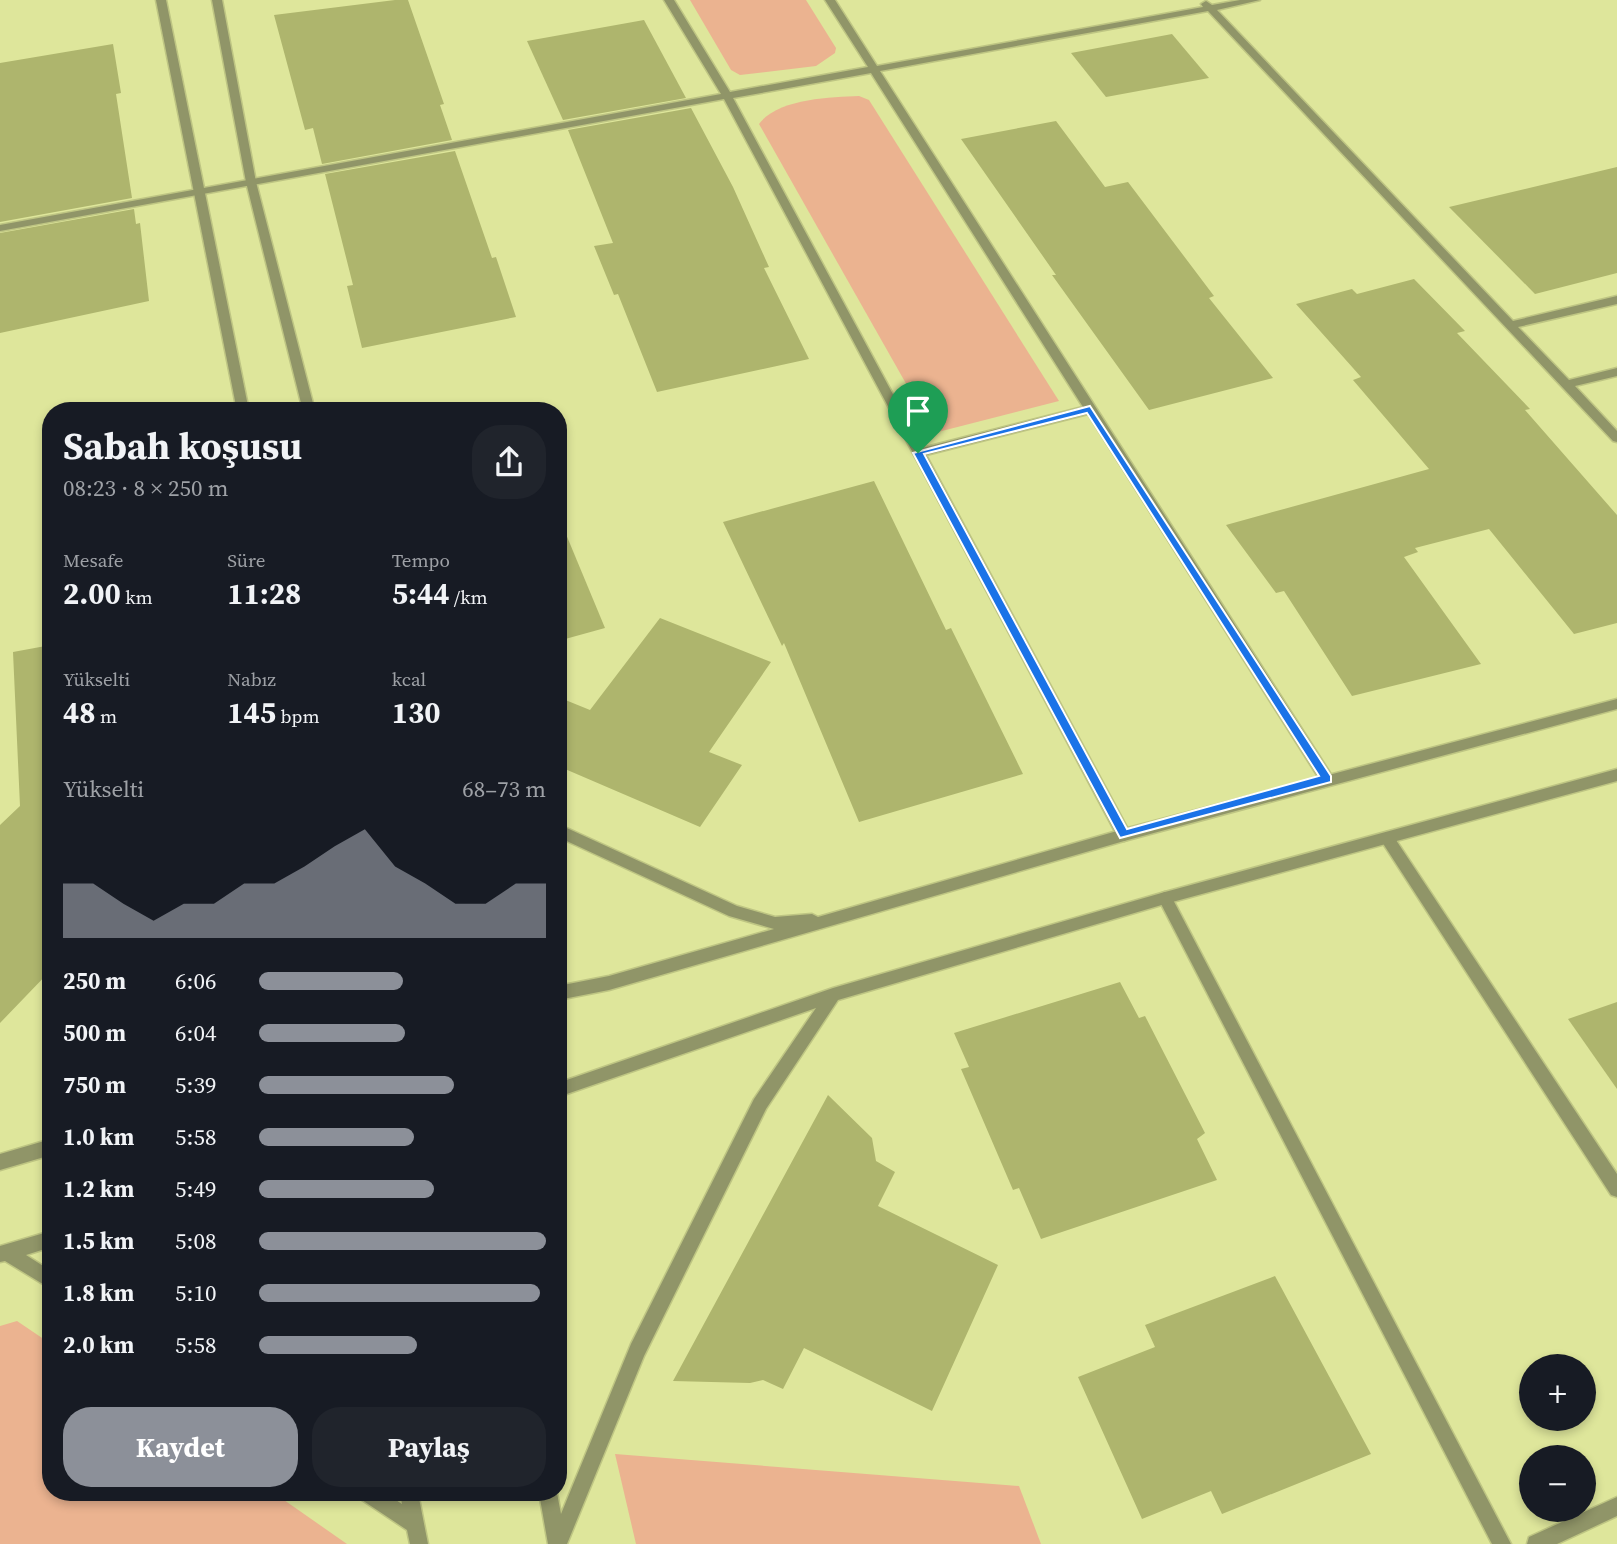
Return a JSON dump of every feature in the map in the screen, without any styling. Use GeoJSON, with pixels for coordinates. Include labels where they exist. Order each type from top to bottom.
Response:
{"type":"FeatureCollection","features":[{"type":"Feature","properties":{"kind":"street"},"geometry":{"type":"LineString","coordinates":[[161,0],[241,402]]}},
{"type":"Feature","properties":{"kind":"street"},"geometry":{"type":"LineString","coordinates":[[217,0],[251,182],[307,402]]}},
{"type":"Feature","properties":{"kind":"street"},"geometry":{"type":"LineString","coordinates":[[669,0],[727,96],[1124,835]]}},
{"type":"Feature","properties":{"kind":"street"},"geometry":{"type":"LineString","coordinates":[[830,0],[1327,779]]}},
{"type":"Feature","properties":{"kind":"street"},"geometry":{"type":"LineString","coordinates":[[0,228],[874,69],[1206,4],[1255,0]]}},
{"type":"Feature","properties":{"kind":"street"},"geometry":{"type":"LineString","coordinates":[[1206,4],[1617,438]]}},
{"type":"Feature","properties":{"kind":"street"},"geometry":{"type":"LineString","coordinates":[[1511,325],[1617,300]]}},
{"type":"Feature","properties":{"kind":"street"},"geometry":{"type":"LineString","coordinates":[[1567,384],[1617,372]]}},
{"type":"Feature","properties":{"kind":"street"},"geometry":{"type":"LineString","coordinates":[[918,453],[1090,409]]}},
{"type":"Feature","properties":{"kind":"street"},"geometry":{"type":"LineString","coordinates":[[567,991],[609,983],[1327,779],[1617,704]]}},
{"type":"Feature","properties":{"kind":"street"},"geometry":{"type":"LineString","coordinates":[[567,1087],[833,995],[1165,898],[1617,775]]}},
{"type":"Feature","properties":{"kind":"street"},"geometry":{"type":"LineString","coordinates":[[567,834],[734,911],[775,923],[845,917]]}},
{"type":"Feature","properties":{"kind":"street"},"geometry":{"type":"LineString","coordinates":[[1387,838],[1617,1189]]}},
{"type":"Feature","properties":{"kind":"street"},"geometry":{"type":"LineString","coordinates":[[1165,898],[1502,1544]]}},
{"type":"Feature","properties":{"kind":"street"},"geometry":{"type":"LineString","coordinates":[[558,1544],[636,1350],[760,1104],[833,995]]}},
{"type":"Feature","properties":{"kind":"street"},"geometry":{"type":"LineString","coordinates":[[0,1162],[42,1150]]}},
{"type":"Feature","properties":{"kind":"street"},"geometry":{"type":"LineString","coordinates":[[4,1253],[42,1242]]}},
{"type":"Feature","properties":{"kind":"street"},"geometry":{"type":"LineString","coordinates":[[4,1253],[42,1276]]}},
{"type":"Feature","properties":{"kind":"street"},"geometry":{"type":"LineString","coordinates":[[381,1501],[415,1524]]}},
{"type":"Feature","properties":{"kind":"street"},"geometry":{"type":"LineString","coordinates":[[411,1501],[419,1544]]}},
{"type":"Feature","properties":{"kind":"street"},"geometry":{"type":"LineString","coordinates":[[550,1501],[558,1544]]}},
{"type":"Feature","properties":{"kind":"street"},"geometry":{"type":"LineString","coordinates":[[1536,1544],[1617,1506]]}},
{"type":"Feature","properties":{"kind":"shaded area"},"geometry":{"type":"Polygon","coordinates":[[[690,0],[806,0],[836,48],[835,53],[816,66],[740,75],[731,70],[690,0]]]}},
{"type":"Feature","properties":{"kind":"shaded area"},"geometry":{"type":"Polygon","coordinates":[[[859,96],[869,100],[1059,401],[934,433],[759,124],[778,109],[791,104],[859,96]]]}},
{"type":"Feature","properties":{"kind":"shaded area"},"geometry":{"type":"Polygon","coordinates":[[[17,1321],[42,1338],[42,1501],[285,1501],[347,1544],[0,1544],[0,1326],[17,1321]]]}},
{"type":"Feature","properties":{"kind":"shaded area"},"geometry":{"type":"Polygon","coordinates":[[[615,1454],[1019,1486],[1041,1544],[636,1544],[615,1454]]]}},
{"type":"Feature","properties":{"kind":"building"},"geometry":{"type":"Polygon","coordinates":[[[408,0],[444,104],[440,105],[452,140],[322,164],[313,128],[305,130],[274,15],[408,0]]]}},
{"type":"Feature","properties":{"kind":"building"},"geometry":{"type":"Polygon","coordinates":[[[644,20],[686,98],[563,120],[527,41],[644,20]]]}},
{"type":"Feature","properties":{"kind":"building"},"geometry":{"type":"Polygon","coordinates":[[[1172,34],[1209,78],[1106,97],[1071,53],[1172,34]]]}},
{"type":"Feature","properties":{"kind":"building"},"geometry":{"type":"Polygon","coordinates":[[[113,44],[121,93],[116,94],[132,198],[0,222],[0,63],[113,44]]]}},
{"type":"Feature","properties":{"kind":"building"},"geometry":{"type":"Polygon","coordinates":[[[691,108],[733,187],[769,267],[764,268],[809,359],[657,392],[618,294],[614,295],[594,246],[613,243],[568,130],[691,108]]]}},
{"type":"Feature","properties":{"kind":"building"},"geometry":{"type":"Polygon","coordinates":[[[1056,121],[1105,187],[1128,182],[1214,296],[1209,298],[1273,378],[1149,410],[1052,275],[1056,275],[961,139],[1056,121]]]}},
{"type":"Feature","properties":{"kind":"building"},"geometry":{"type":"Polygon","coordinates":[[[455,151],[492,258],[496,257],[516,317],[362,348],[347,286],[353,285],[325,174],[455,151]]]}},
{"type":"Feature","properties":{"kind":"building"},"geometry":{"type":"Polygon","coordinates":[[[1617,167],[1617,273],[1535,294],[1449,207],[1617,167]]]}},
{"type":"Feature","properties":{"kind":"building"},"geometry":{"type":"Polygon","coordinates":[[[134,209],[136,224],[140,223],[149,301],[0,333],[0,233],[134,209]]]}},
{"type":"Feature","properties":{"kind":"building"},"geometry":{"type":"Polygon","coordinates":[[[1414,279],[1465,331],[1457,333],[1530,409],[1525,410],[1617,515],[1617,623],[1574,634],[1489,529],[1415,548],[1418,552],[1404,557],[1481,664],[1352,696],[1284,591],[1276,593],[1226,525],[1429,469],[1353,380],[1361,377],[1296,304],[1352,289],[1357,294],[1414,279]]]}},
{"type":"Feature","properties":{"kind":"building"},"geometry":{"type":"Polygon","coordinates":[[[874,481],[946,630],[951,628],[1023,774],[859,822],[784,643],[782,646],[723,522],[874,481]]]}},
{"type":"Feature","properties":{"kind":"building"},"geometry":{"type":"Polygon","coordinates":[[[567,537],[605,628],[567,639],[567,537]]]}},
{"type":"Feature","properties":{"kind":"building"},"geometry":{"type":"Polygon","coordinates":[[[660,618],[771,662],[709,752],[742,765],[700,827],[567,770],[567,701],[590,710],[660,618]]]}},
{"type":"Feature","properties":{"kind":"building"},"geometry":{"type":"Polygon","coordinates":[[[42,647],[42,979],[0,1023],[0,825],[20,806],[13,652],[42,647]]]}},
{"type":"Feature","properties":{"kind":"building"},"geometry":{"type":"Polygon","coordinates":[[[1120,982],[1139,1018],[1145,1016],[1205,1133],[1197,1139],[1217,1180],[1041,1239],[1019,1188],[1013,1190],[961,1069],[969,1067],[954,1033],[1120,982]]]}},
{"type":"Feature","properties":{"kind":"building"},"geometry":{"type":"Polygon","coordinates":[[[1617,1002],[1617,1089],[1568,1019],[1617,1002]]]}},
{"type":"Feature","properties":{"kind":"building"},"geometry":{"type":"Polygon","coordinates":[[[828,1095],[872,1138],[876,1161],[895,1172],[878,1206],[998,1265],[932,1411],[804,1348],[783,1389],[763,1380],[750,1383],[673,1381],[828,1095]]]}},
{"type":"Feature","properties":{"kind":"building"},"geometry":{"type":"Polygon","coordinates":[[[1275,1276],[1371,1454],[1222,1514],[1211,1491],[1142,1519],[1078,1377],[1155,1347],[1145,1325],[1275,1276]]]}},
{"type":"Feature","properties":{"kind":"route"},"geometry":{"type":"LineString","coordinates":[[1090,409],[1327,779],[1124,835],[918,453],[1090,409]]}}]}
